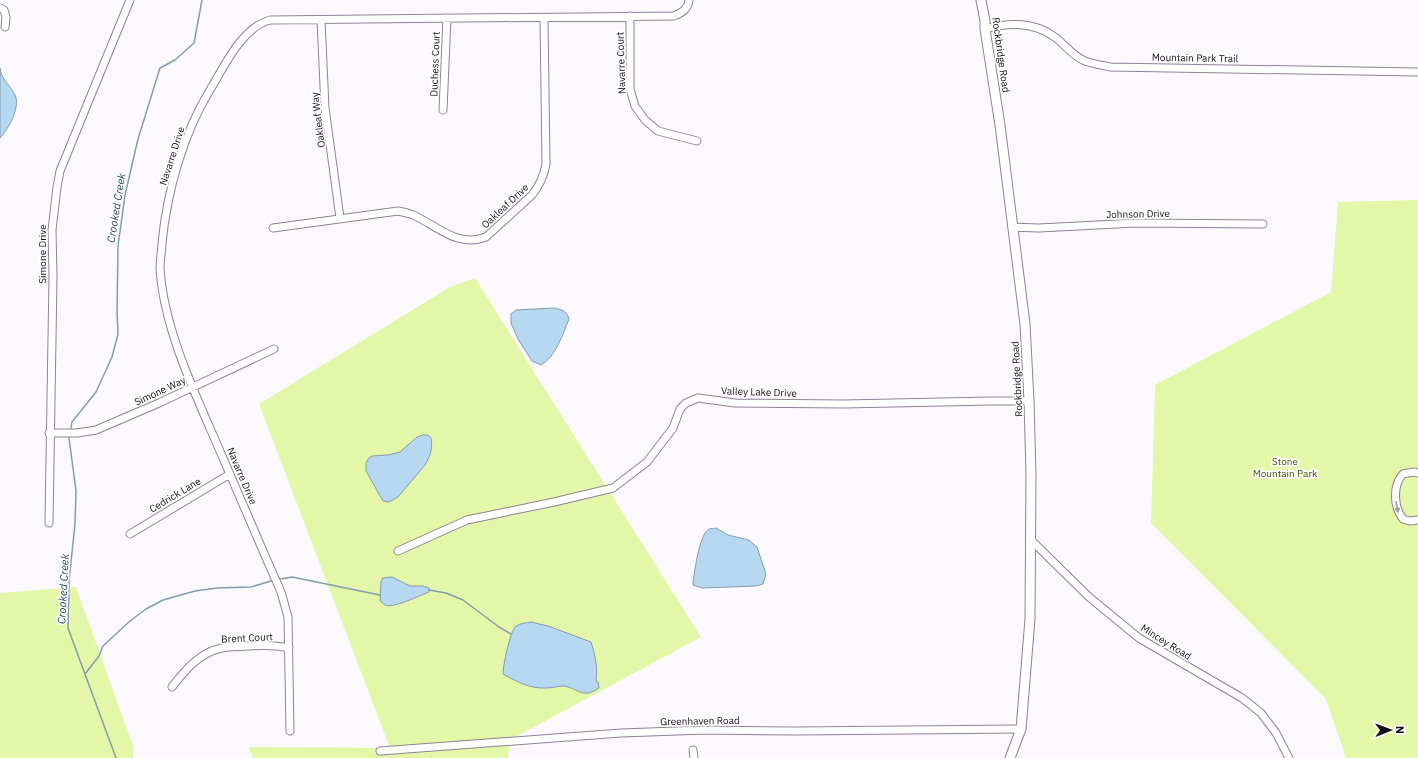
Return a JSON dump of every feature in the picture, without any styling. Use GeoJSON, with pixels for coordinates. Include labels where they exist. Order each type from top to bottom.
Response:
{"type":"FeatureCollection","features":[{"type":"Feature","properties":{"kind":"main road","name":"Rockbridge Road"},"geometry":{"type":"LineString","coordinates":[[981,0],[996,97],[1025,324],[1029,401],[1031,474],[1030,619],[1020,729],[1010,758]]}},
{"type":"Feature","properties":{"kind":"street","name":"Simone Drive"},"geometry":{"type":"LineString","coordinates":[[49,523],[49,433],[53,278],[52,230],[57,187],[60,171],[130,0]]}},
{"type":"Feature","properties":{"kind":"street","name":"Navarre Drive"},"geometry":{"type":"LineString","coordinates":[[290,731],[288,617],[281,592],[192,387],[169,320],[163,292],[160,266],[167,209],[179,159],[206,96],[228,59],[248,32],[261,22],[270,20],[674,16],[682,13],[688,6],[689,0]]}},
{"type":"Feature","properties":{"kind":"street"},"geometry":{"type":"LineString","coordinates":[[0,8],[4,10],[6,27]]}},
{"type":"Feature","properties":{"kind":"street","name":"Navarre Court"},"geometry":{"type":"LineString","coordinates":[[630,16],[630,89],[635,106],[645,120],[658,130],[698,142]]}},
{"type":"Feature","properties":{"kind":"street","name":"Duchess Court"},"geometry":{"type":"LineString","coordinates":[[443,110],[447,18]]}},
{"type":"Feature","properties":{"kind":"street","name":"Oakleaf Drive"},"geometry":{"type":"LineString","coordinates":[[273,228],[398,211],[411,214],[461,240],[470,241],[486,237],[532,196],[542,181],[546,164],[544,18]]}},
{"type":"Feature","properties":{"kind":"street","name":"Oakleaf Way"},"geometry":{"type":"LineString","coordinates":[[321,20],[326,108],[340,218]]}},
{"type":"Feature","properties":{"kind":"street","name":"Mountain Park Trail"},"geometry":{"type":"LineString","coordinates":[[985,29],[996,26],[1024,25],[1045,30],[1072,53],[1085,61],[1110,67],[1418,72]]}},
{"type":"Feature","properties":{"kind":"street","name":"Johnson Drive"},"geometry":{"type":"LineString","coordinates":[[1012,227],[1039,228],[1135,224],[1263,224]]}},
{"type":"Feature","properties":{"kind":"street","name":"Simone Way"},"geometry":{"type":"LineString","coordinates":[[49,433],[76,433],[96,430],[159,403],[274,349]]}},
{"type":"Feature","properties":{"kind":"street","name":"Valley Lake Drive"},"geometry":{"type":"LineString","coordinates":[[398,551],[467,520],[613,488],[647,462],[673,428],[680,409],[686,403],[698,398],[735,403],[844,404],[1029,401]]}},
{"type":"Feature","properties":{"kind":"street"},"geometry":{"type":"LineString","coordinates":[[1418,473],[1414,472],[1403,474],[1399,478],[1396,492],[1398,513],[1402,520],[1418,520]]}},
{"type":"Feature","properties":{"kind":"street","name":"Cedrick Lane"},"geometry":{"type":"LineString","coordinates":[[130,534],[230,474]]}},
{"type":"Feature","properties":{"kind":"street","name":"Mincey Road"},"geometry":{"type":"LineString","coordinates":[[1031,540],[1089,597],[1139,638],[1242,698],[1261,713],[1276,733],[1289,758]]}},
{"type":"Feature","properties":{"kind":"street","name":"Brent Court"},"geometry":{"type":"LineString","coordinates":[[172,687],[186,669],[210,651],[221,648],[267,645],[289,648]]}},
{"type":"Feature","properties":{"kind":"street","name":"Greenhaven Road"},"geometry":{"type":"LineString","coordinates":[[380,750],[621,733],[705,730],[803,731],[1020,729]]}},
{"type":"Feature","properties":{"kind":"street"},"geometry":{"type":"LineString","coordinates":[[693,750],[694,758]]}},
{"type":"Feature","properties":{"kind":"green space","name":"Stone Mountain Park"},"geometry":{"type":"Polygon","coordinates":[[[1418,200],[1418,758],[1346,758],[1326,699],[1151,523],[1155,385],[1331,292],[1338,202],[1418,200]]]}},
{"type":"Feature","properties":{"kind":"green space"},"geometry":{"type":"Polygon","coordinates":[[[475,278],[701,637],[510,740],[508,758],[253,758],[248,747],[390,748],[259,404],[450,287],[475,278]]]}},
{"type":"Feature","properties":{"kind":"green space"},"geometry":{"type":"Polygon","coordinates":[[[76,587],[133,746],[133,758],[0,758],[0,593],[76,587]]]}},
{"type":"Feature","properties":{"kind":"water"},"geometry":{"type":"Polygon","coordinates":[[[0,68],[2,75],[15,95],[16,105],[13,118],[0,138],[0,68]]]}},
{"type":"Feature","properties":{"kind":"water"},"geometry":{"type":"Polygon","coordinates":[[[554,308],[563,311],[567,314],[569,319],[555,351],[541,365],[532,361],[518,339],[511,323],[511,314],[516,310],[554,308]]]}},
{"type":"Feature","properties":{"kind":"water"},"geometry":{"type":"Polygon","coordinates":[[[428,435],[432,442],[431,452],[425,465],[398,497],[389,502],[383,501],[366,471],[366,463],[368,459],[372,456],[388,455],[400,452],[417,437],[428,435]]]}},
{"type":"Feature","properties":{"kind":"water"},"geometry":{"type":"Polygon","coordinates":[[[716,528],[728,535],[749,540],[757,547],[766,574],[763,584],[756,586],[702,588],[693,585],[700,545],[709,529],[716,528]]]}},
{"type":"Feature","properties":{"kind":"water"},"geometry":{"type":"Polygon","coordinates":[[[392,577],[410,586],[423,586],[429,588],[429,592],[394,605],[385,605],[380,601],[381,581],[383,578],[392,577]]]}},
{"type":"Feature","properties":{"kind":"water"},"geometry":{"type":"Polygon","coordinates":[[[531,622],[548,626],[591,642],[596,661],[596,681],[598,682],[599,688],[588,693],[584,693],[563,686],[541,688],[529,686],[503,674],[511,634],[516,626],[531,622]]]}},
{"type":"Feature","properties":{"kind":"waterway","name":"Crooked Creek"},"geometry":{"type":"LineString","coordinates":[[71,428],[72,422],[96,392],[112,357],[118,334],[118,246],[125,195],[138,139],[160,68],[175,60],[194,43],[202,0]]}},
{"type":"Feature","properties":{"kind":"waterway","name":"Crooked Creek"},"geometry":{"type":"LineString","coordinates":[[69,438],[76,491],[75,524],[69,581],[68,628],[116,758]]}},
{"type":"Feature","properties":{"kind":"waterway"},"geometry":{"type":"LineString","coordinates":[[281,579],[292,577],[380,595]]}},
{"type":"Feature","properties":{"kind":"waterway"},"geometry":{"type":"LineString","coordinates":[[85,674],[99,656],[103,646],[130,621],[146,609],[163,600],[195,591],[217,588],[251,587],[271,581]]}},
{"type":"Feature","properties":{"kind":"waterway"},"geometry":{"type":"LineString","coordinates":[[429,590],[446,593],[463,600],[499,627],[511,634]]}}]}
